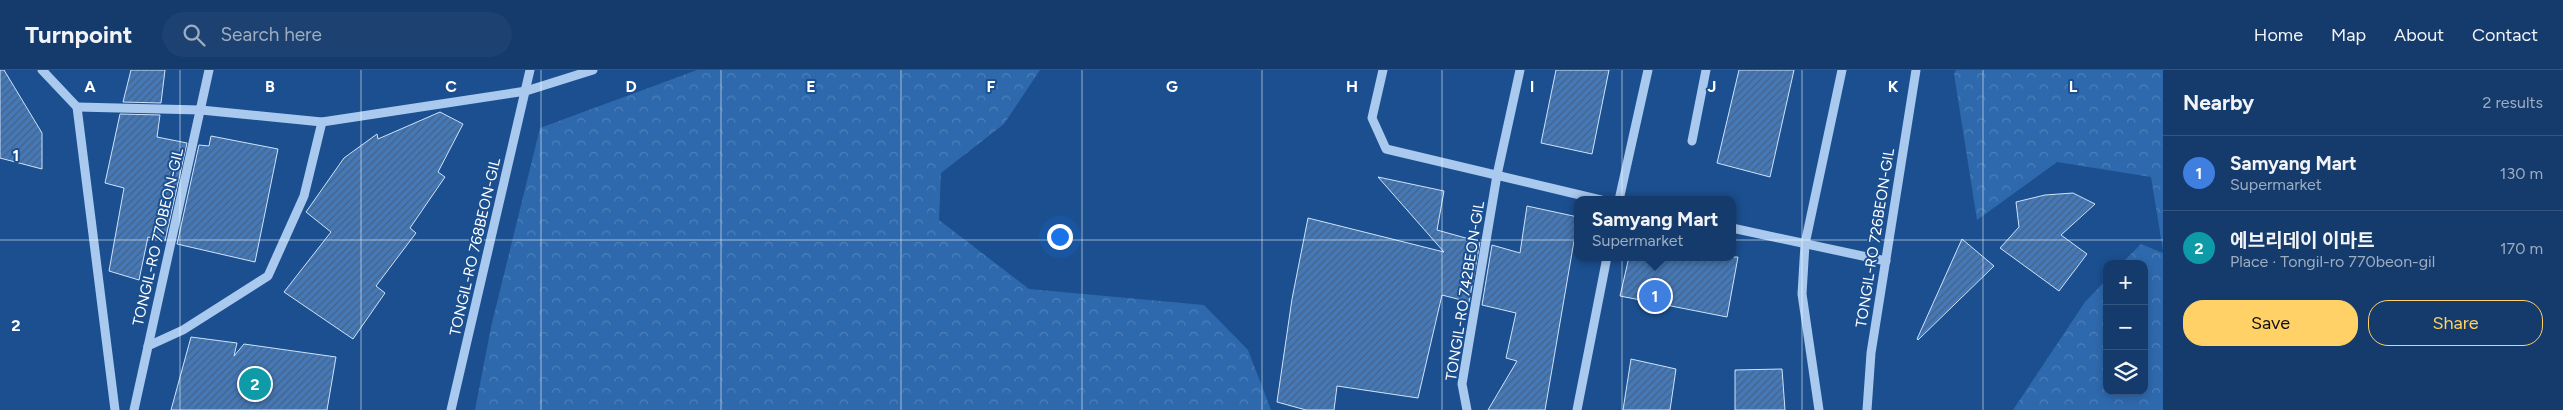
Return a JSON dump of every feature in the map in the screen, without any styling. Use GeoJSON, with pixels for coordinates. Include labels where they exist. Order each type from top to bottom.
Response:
{"type":"FeatureCollection","features":[{"type":"Feature","properties":{"kind":"street"},"geometry":{"type":"LineString","coordinates":[[42,70],[77,108],[115,410]]}},
{"type":"Feature","properties":{"kind":"street","name":"TONGIL-RO 770BEON-GIL"},"geometry":{"type":"LineString","coordinates":[[134,410],[209,70]]}},
{"type":"Feature","properties":{"kind":"street","name":"TONGIL-RO 768BEON-GIL"},"geometry":{"type":"LineString","coordinates":[[451,410],[530,70]]}},
{"type":"Feature","properties":{"kind":"street"},"geometry":{"type":"LineString","coordinates":[[77,108],[201,110],[322,122],[526,91],[593,70]]}},
{"type":"Feature","properties":{"kind":"street"},"geometry":{"type":"LineString","coordinates":[[1383,70],[1372,118],[1386,150],[1584,196]]}},
{"type":"Feature","properties":{"kind":"street","name":"TONGIL-RO 742BEON-GIL"},"geometry":{"type":"LineString","coordinates":[[1466,410],[1462,384],[1497,175],[1520,70]]}},
{"type":"Feature","properties":{"kind":"street"},"geometry":{"type":"LineString","coordinates":[[1620,196],[1648,70]]}},
{"type":"Feature","properties":{"kind":"street"},"geometry":{"type":"LineString","coordinates":[[1692,140],[1706,70]]}},
{"type":"Feature","properties":{"kind":"street"},"geometry":{"type":"LineString","coordinates":[[1819,410],[1802,294],[1805,244],[1842,70]]}},
{"type":"Feature","properties":{"kind":"street","name":"TONGIL-RO 726BEON-GIL"},"geometry":{"type":"LineString","coordinates":[[1867,410],[1871,353],[1916,70]]}},
{"type":"Feature","properties":{"kind":"street"},"geometry":{"type":"LineString","coordinates":[[148,346],[183,330],[268,276],[304,196],[322,122]]}},
{"type":"Feature","properties":{"kind":"street"},"geometry":{"type":"LineString","coordinates":[[1736,229],[1886,262]]}},
{"type":"Feature","properties":{"kind":"street"},"geometry":{"type":"LineString","coordinates":[[1577,410],[1606,261]]}},
{"type":"Feature","properties":{"kind":"green space"},"geometry":{"type":"Polygon","coordinates":[[[697,70],[1040,70],[1004,124],[941,173],[939,220],[1029,289],[1204,305],[1248,350],[1271,410],[475,410],[491,327],[540,128],[697,70]]]}},
{"type":"Feature","properties":{"kind":"green space"},"geometry":{"type":"Polygon","coordinates":[[[1956,70],[2163,70],[2163,251],[2151,177],[2057,162],[1977,220],[1954,74],[1956,70]]]}},
{"type":"Feature","properties":{"kind":"green space"},"geometry":{"type":"Polygon","coordinates":[[[2141,244],[2163,253],[2163,410],[2013,410],[2085,302],[2103,283],[2103,395],[2148,395],[2148,260],[2125,260],[2141,244]]]}},
{"type":"Feature","properties":{"kind":"building"},"geometry":{"type":"Polygon","coordinates":[[[0,70],[4,70],[42,133],[42,169],[0,158],[0,70]]]}},
{"type":"Feature","properties":{"kind":"building"},"geometry":{"type":"Polygon","coordinates":[[[131,70],[165,70],[161,103],[123,102],[131,70]]]}},
{"type":"Feature","properties":{"kind":"building"},"geometry":{"type":"Polygon","coordinates":[[[1556,70],[1609,70],[1592,154],[1541,143],[1556,70]]]}},
{"type":"Feature","properties":{"kind":"building"},"geometry":{"type":"Polygon","coordinates":[[[1739,70],[1794,70],[1770,177],[1717,163],[1739,70]]]}},
{"type":"Feature","properties":{"kind":"building"},"geometry":{"type":"Polygon","coordinates":[[[440,112],[463,124],[438,172],[445,177],[410,228],[416,233],[376,286],[385,293],[353,339],[284,292],[331,232],[306,212],[344,158],[377,134],[378,139],[440,112]]]}},
{"type":"Feature","properties":{"kind":"building"},"geometry":{"type":"Polygon","coordinates":[[[120,114],[160,115],[157,137],[187,143],[165,241],[148,237],[139,280],[109,271],[124,188],[105,183],[120,114]]]}},
{"type":"Feature","properties":{"kind":"building"},"geometry":{"type":"Polygon","coordinates":[[[211,136],[278,149],[255,262],[177,244],[199,145],[209,146],[211,136]]]}},
{"type":"Feature","properties":{"kind":"building"},"geometry":{"type":"Polygon","coordinates":[[[1378,177],[1444,191],[1437,230],[1480,242],[1469,302],[1442,295],[1418,398],[1337,386],[1334,410],[1306,410],[1277,402],[1292,299],[1308,218],[1444,252],[1378,177]]]}},
{"type":"Feature","properties":{"kind":"building"},"geometry":{"type":"Polygon","coordinates":[[[2073,193],[2095,204],[2061,235],[2087,254],[2059,291],[2000,248],[2019,227],[2016,202],[2045,195],[2073,193]]]}},
{"type":"Feature","properties":{"kind":"building"},"geometry":{"type":"Polygon","coordinates":[[[1527,206],[1574,216],[1574,241],[1545,410],[1488,410],[1517,361],[1506,358],[1516,313],[1482,305],[1492,245],[1520,253],[1527,206]]]}},
{"type":"Feature","properties":{"kind":"building"},"geometry":{"type":"Polygon","coordinates":[[[1962,239],[1994,266],[1918,340],[1917,339],[1962,239]]]}},
{"type":"Feature","properties":{"kind":"building"},"geometry":{"type":"Polygon","coordinates":[[[1736,257],[1738,257],[1727,317],[1620,296],[1628,261],[1736,261],[1736,257]]]}},
{"type":"Feature","properties":{"kind":"building"},"geometry":{"type":"Polygon","coordinates":[[[191,337],[237,343],[234,356],[244,344],[336,357],[327,410],[171,410],[191,337]]]}},
{"type":"Feature","properties":{"kind":"building"},"geometry":{"type":"Polygon","coordinates":[[[1631,359],[1676,369],[1670,410],[1623,410],[1631,359]]]}},
{"type":"Feature","properties":{"kind":"building"},"geometry":{"type":"Polygon","coordinates":[[[1782,369],[1785,410],[1735,410],[1735,370],[1782,369]]]}},
{"type":"Feature","properties":{"kind":"place","name":"Samyang Mart"},"geometry":{"type":"Point","coordinates":[1655,296]}},
{"type":"Feature","properties":{"kind":"place","name":"에브리데이 이마트"},"geometry":{"type":"Point","coordinates":[255,384]}}]}
